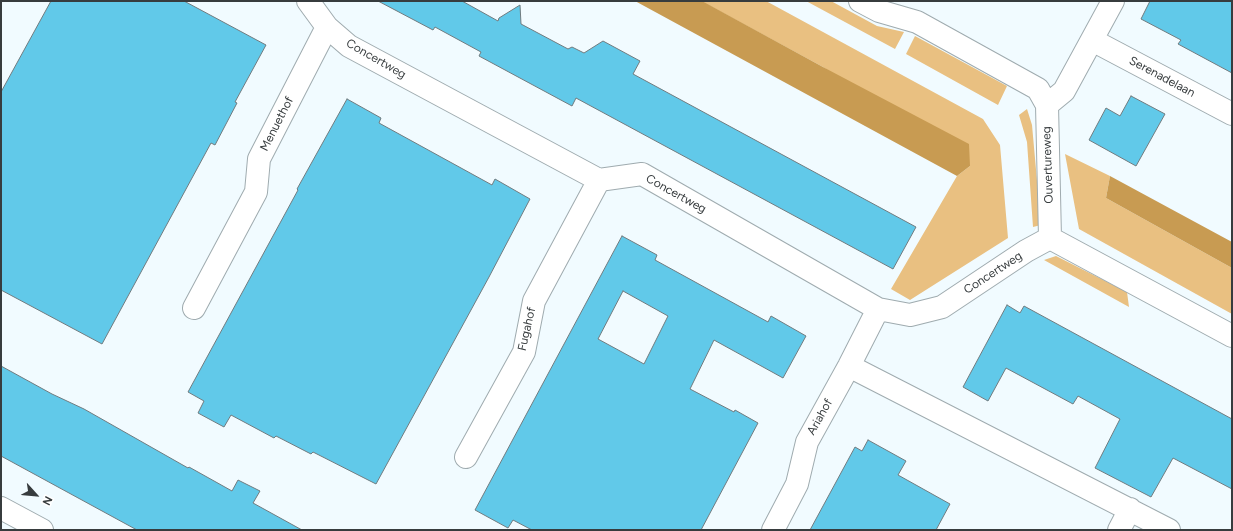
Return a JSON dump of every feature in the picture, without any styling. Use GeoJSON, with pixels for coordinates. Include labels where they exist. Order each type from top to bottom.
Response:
{"type":"FeatureCollection","features":[{"type":"Feature","properties":{"kind":"street","name":"Concertweg"},"geometry":{"type":"LineString","coordinates":[[308,1],[327,27],[349,46],[599,180],[642,174],[878,309],[910,315],[942,307],[1026,251],[1050,238]]}},
{"type":"Feature","properties":{"kind":"street"},"geometry":{"type":"LineString","coordinates":[[860,1],[879,11],[917,22],[1038,89],[1047,105],[1064,90],[1113,1]]}},
{"type":"Feature","properties":{"kind":"street","name":"Menuethof"},"geometry":{"type":"LineString","coordinates":[[194,308],[256,192],[259,159],[327,27]]}},
{"type":"Feature","properties":{"kind":"street","name":"Serenadelaan"},"geometry":{"type":"LineString","coordinates":[[1092,40],[1232,114]]}},
{"type":"Feature","properties":{"kind":"street","name":"Ouvertureweg"},"geometry":{"type":"LineString","coordinates":[[1047,105],[1050,238]]}},
{"type":"Feature","properties":{"kind":"street","name":"Fugahof"},"geometry":{"type":"LineString","coordinates":[[466,457],[524,352],[534,301],[599,180]]}},
{"type":"Feature","properties":{"kind":"street"},"geometry":{"type":"LineString","coordinates":[[1050,238],[1232,336]]}},
{"type":"Feature","properties":{"kind":"street","name":"Ariahof"},"geometry":{"type":"LineString","coordinates":[[773,530],[797,484],[807,442],[849,366],[878,309]]}},
{"type":"Feature","properties":{"kind":"street"},"geometry":{"type":"LineString","coordinates":[[849,366],[1169,530]]}},
{"type":"Feature","properties":{"kind":"street"},"geometry":{"type":"LineString","coordinates":[[1,508],[31,527]]}},
{"type":"Feature","properties":{"kind":"street"},"geometry":{"type":"LineString","coordinates":[[1119,530],[1130,509]]}},
{"type":"Feature","properties":{"kind":"shaded area"},"geometry":{"type":"Polygon","coordinates":[[[635,1],[702,1],[969,144],[970,166],[957,176],[635,1]]]}},
{"type":"Feature","properties":{"kind":"shaded area"},"geometry":{"type":"Polygon","coordinates":[[[701,1],[766,1],[983,119],[1000,145],[1008,238],[910,300],[891,289],[957,176],[970,166],[823,67],[701,1]]]}},
{"type":"Feature","properties":{"kind":"shaded area"},"geometry":{"type":"Polygon","coordinates":[[[806,1],[831,1],[877,26],[904,32],[895,49],[806,1]]]}},
{"type":"Feature","properties":{"kind":"shaded area"},"geometry":{"type":"Polygon","coordinates":[[[915,36],[1007,86],[998,105],[906,54],[915,36]]]}},
{"type":"Feature","properties":{"kind":"shaded area"},"geometry":{"type":"Polygon","coordinates":[[[1027,109],[1032,125],[1041,225],[1033,227],[1027,142],[1019,115],[1027,109]]]}},
{"type":"Feature","properties":{"kind":"shaded area"},"geometry":{"type":"Polygon","coordinates":[[[1065,154],[1110,176],[1106,198],[1232,268],[1232,314],[1079,229],[1065,154]]]}},
{"type":"Feature","properties":{"kind":"shaded area"},"geometry":{"type":"Polygon","coordinates":[[[1110,176],[1232,242],[1232,268],[1106,198],[1110,176]]]}},
{"type":"Feature","properties":{"kind":"shaded area"},"geometry":{"type":"Polygon","coordinates":[[[1056,256],[1127,292],[1129,307],[1044,260],[1056,256]]]}},
{"type":"Feature","properties":{"kind":"building"},"geometry":{"type":"Polygon","coordinates":[[[51,1],[184,1],[266,45],[235,102],[237,103],[215,145],[211,143],[102,344],[1,290],[1,92],[51,1]]]}},
{"type":"Feature","properties":{"kind":"building"},"geometry":{"type":"Polygon","coordinates":[[[378,1],[462,1],[498,21],[499,18],[520,5],[521,24],[568,49],[572,47],[584,53],[603,41],[640,61],[633,74],[916,227],[893,269],[576,98],[572,106],[479,56],[481,52],[435,27],[433,30],[378,1]]]}},
{"type":"Feature","properties":{"kind":"building"},"geometry":{"type":"Polygon","coordinates":[[[1150,1],[1232,1],[1232,73],[1178,44],[1181,40],[1141,19],[1150,1]]]}},
{"type":"Feature","properties":{"kind":"building"},"geometry":{"type":"Polygon","coordinates":[[[1131,96],[1165,114],[1136,166],[1089,140],[1106,108],[1120,116],[1131,96]]]}},
{"type":"Feature","properties":{"kind":"building"},"geometry":{"type":"Polygon","coordinates":[[[347,99],[381,118],[379,123],[492,185],[495,179],[530,199],[376,484],[313,452],[311,454],[276,436],[274,438],[231,415],[224,427],[198,413],[204,401],[188,392],[347,99]]]}},
{"type":"Feature","properties":{"kind":"building"},"geometry":{"type":"Polygon","coordinates":[[[622,236],[657,255],[655,260],[768,322],[771,316],[806,336],[783,378],[714,340],[690,389],[734,412],[735,410],[758,423],[701,530],[532,530],[513,520],[508,528],[475,510],[622,236]],[[623,291],[598,339],[644,364],[668,316],[623,291]]]}},
{"type":"Feature","properties":{"kind":"building"},"geometry":{"type":"Polygon","coordinates":[[[1007,305],[1020,313],[1024,306],[1232,419],[1232,489],[1173,458],[1151,497],[1095,468],[1120,419],[1078,396],[1073,404],[1006,368],[988,401],[963,387],[1007,305]]]}},
{"type":"Feature","properties":{"kind":"building"},"geometry":{"type":"Polygon","coordinates":[[[1,366],[52,394],[84,409],[188,468],[189,467],[232,491],[238,480],[260,491],[253,503],[302,530],[137,530],[1,456],[1,366]]]}},
{"type":"Feature","properties":{"kind":"building"},"geometry":{"type":"Polygon","coordinates":[[[868,440],[906,461],[898,475],[950,504],[936,530],[810,530],[855,447],[862,451],[868,440]]]}}]}
